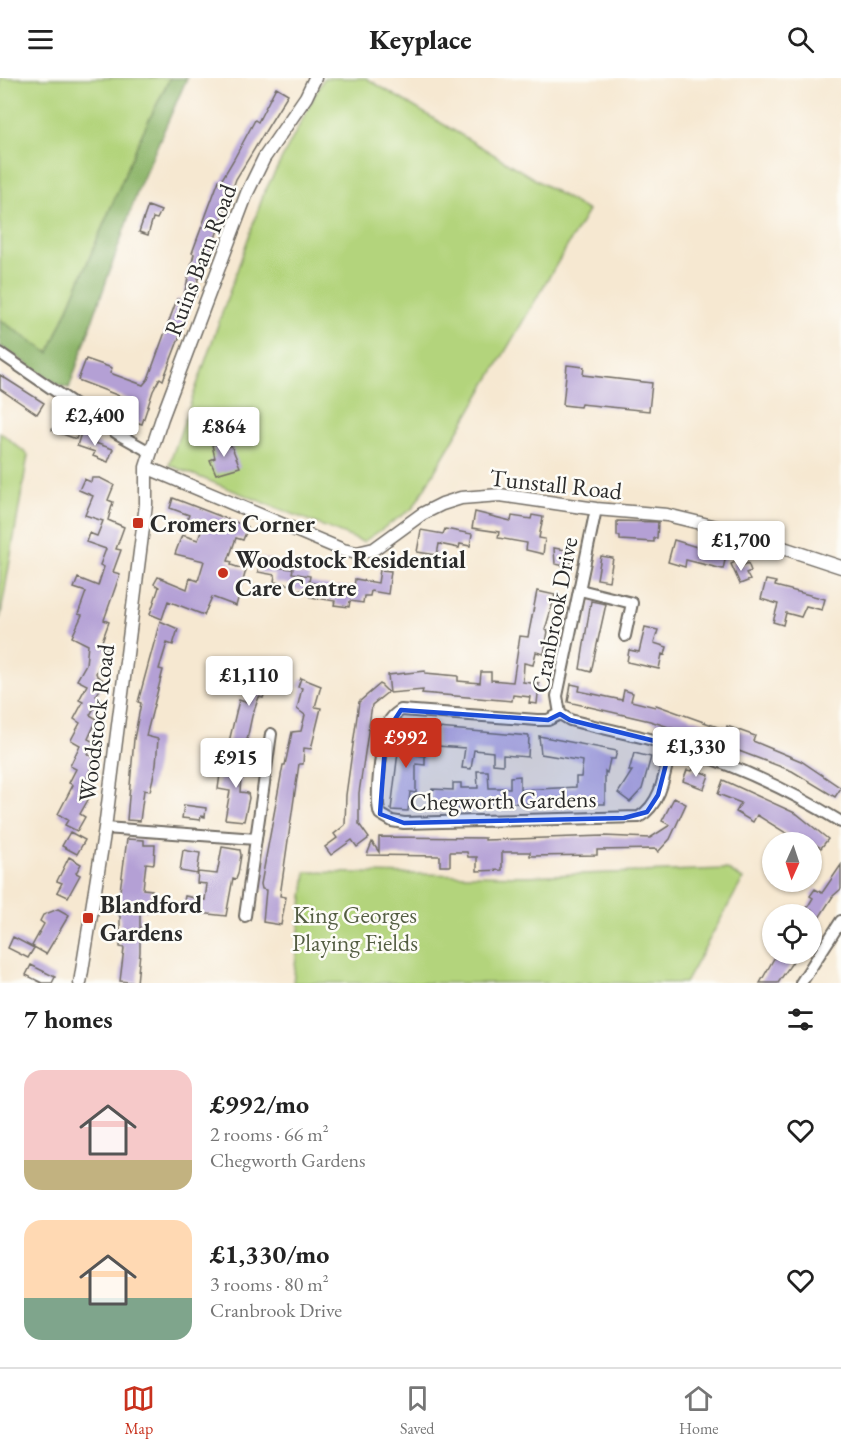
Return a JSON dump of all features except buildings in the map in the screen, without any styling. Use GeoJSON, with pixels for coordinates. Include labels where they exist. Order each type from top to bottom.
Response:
{"type":"FeatureCollection","features":[{"type":"Feature","properties":{"kind":"street","name":"Ruins Barn Road"},"geometry":{"type":"LineString","coordinates":[[147,467],[150,452],[247,192],[264,158],[306,97],[315,78]]}},
{"type":"Feature","properties":{"kind":"street"},"geometry":{"type":"LineString","coordinates":[[0,353],[118,435],[150,452]]}},
{"type":"Feature","properties":{"kind":"street","name":"Tunstall Road"},"geometry":{"type":"LineString","coordinates":[[147,467],[340,549],[357,553],[374,549],[422,514],[461,498],[500,495],[596,509],[667,515],[697,522],[841,567]]}},
{"type":"Feature","properties":{"kind":"street","name":"Woodstock Road"},"geometry":{"type":"LineString","coordinates":[[80,983],[105,828],[146,504],[147,467]]}},
{"type":"Feature","properties":{"kind":"street","name":"Cranbrook Drive"},"geometry":{"type":"LineString","coordinates":[[596,509],[557,696],[560,714],[570,720],[671,745],[767,781],[841,822]]}},
{"type":"Feature","properties":{"kind":"street"},"geometry":{"type":"LineString","coordinates":[[580,590],[632,603],[625,636]]}},
{"type":"Feature","properties":{"kind":"street","name":"Chegworth Gardens"},"geometry":{"type":"LineString","coordinates":[[560,714],[548,720],[537,720],[401,710],[394,715],[386,733],[378,796],[380,814],[392,821],[404,824],[639,817],[647,812],[658,795],[671,745]]}},
{"type":"Feature","properties":{"kind":"street"},"geometry":{"type":"LineString","coordinates":[[245,916],[271,734]]}},
{"type":"Feature","properties":{"kind":"street"},"geometry":{"type":"LineString","coordinates":[[105,828],[256,839]]}},
{"type":"Feature","properties":{"kind":"street"},"geometry":{"type":"LineString","coordinates":[[801,983],[841,921]]}},
{"type":"Feature","properties":{"kind":"highlighted area"},"geometry":{"type":"Polygon","coordinates":[[[401,710],[548,720],[560,714],[570,720],[671,745],[658,795],[647,812],[624,818],[404,823],[380,814],[386,733],[401,710]]]}},
{"type":"Feature","properties":{"kind":"green space"},"geometry":{"type":"Polygon","coordinates":[[[0,78],[170,78],[142,134],[49,353],[0,320],[0,78]]]}},
{"type":"Feature","properties":{"kind":"green space"},"geometry":{"type":"Polygon","coordinates":[[[170,78],[187,78],[139,187],[69,388],[61,386],[0,346],[0,320],[49,353],[142,134],[170,78]]]}},
{"type":"Feature","properties":{"kind":"green space"},"geometry":{"type":"Polygon","coordinates":[[[324,78],[366,78],[588,211],[413,508],[363,542],[169,465],[264,193],[324,78]]]}},
{"type":"Feature","properties":{"kind":"green space"},"geometry":{"type":"Polygon","coordinates":[[[0,432],[28,455],[0,619],[0,432]]]}},
{"type":"Feature","properties":{"kind":"green space","name":"King Georges Playing Fields"},"geometry":{"type":"Polygon","coordinates":[[[726,869],[743,879],[685,983],[293,983],[306,872],[525,876],[726,869]]]}},
{"type":"Feature","properties":{"kind":"place","name":"Cromers Corner"},"geometry":{"type":"Point","coordinates":[138,523]}},
{"type":"Feature","properties":{"kind":"place","name":"Woodstock Residential Care Centre"},"geometry":{"type":"Point","coordinates":[223,573]}},
{"type":"Feature","properties":{"kind":"place","name":"Blandford Gardens"},"geometry":{"type":"Point","coordinates":[88,918]}}]}
